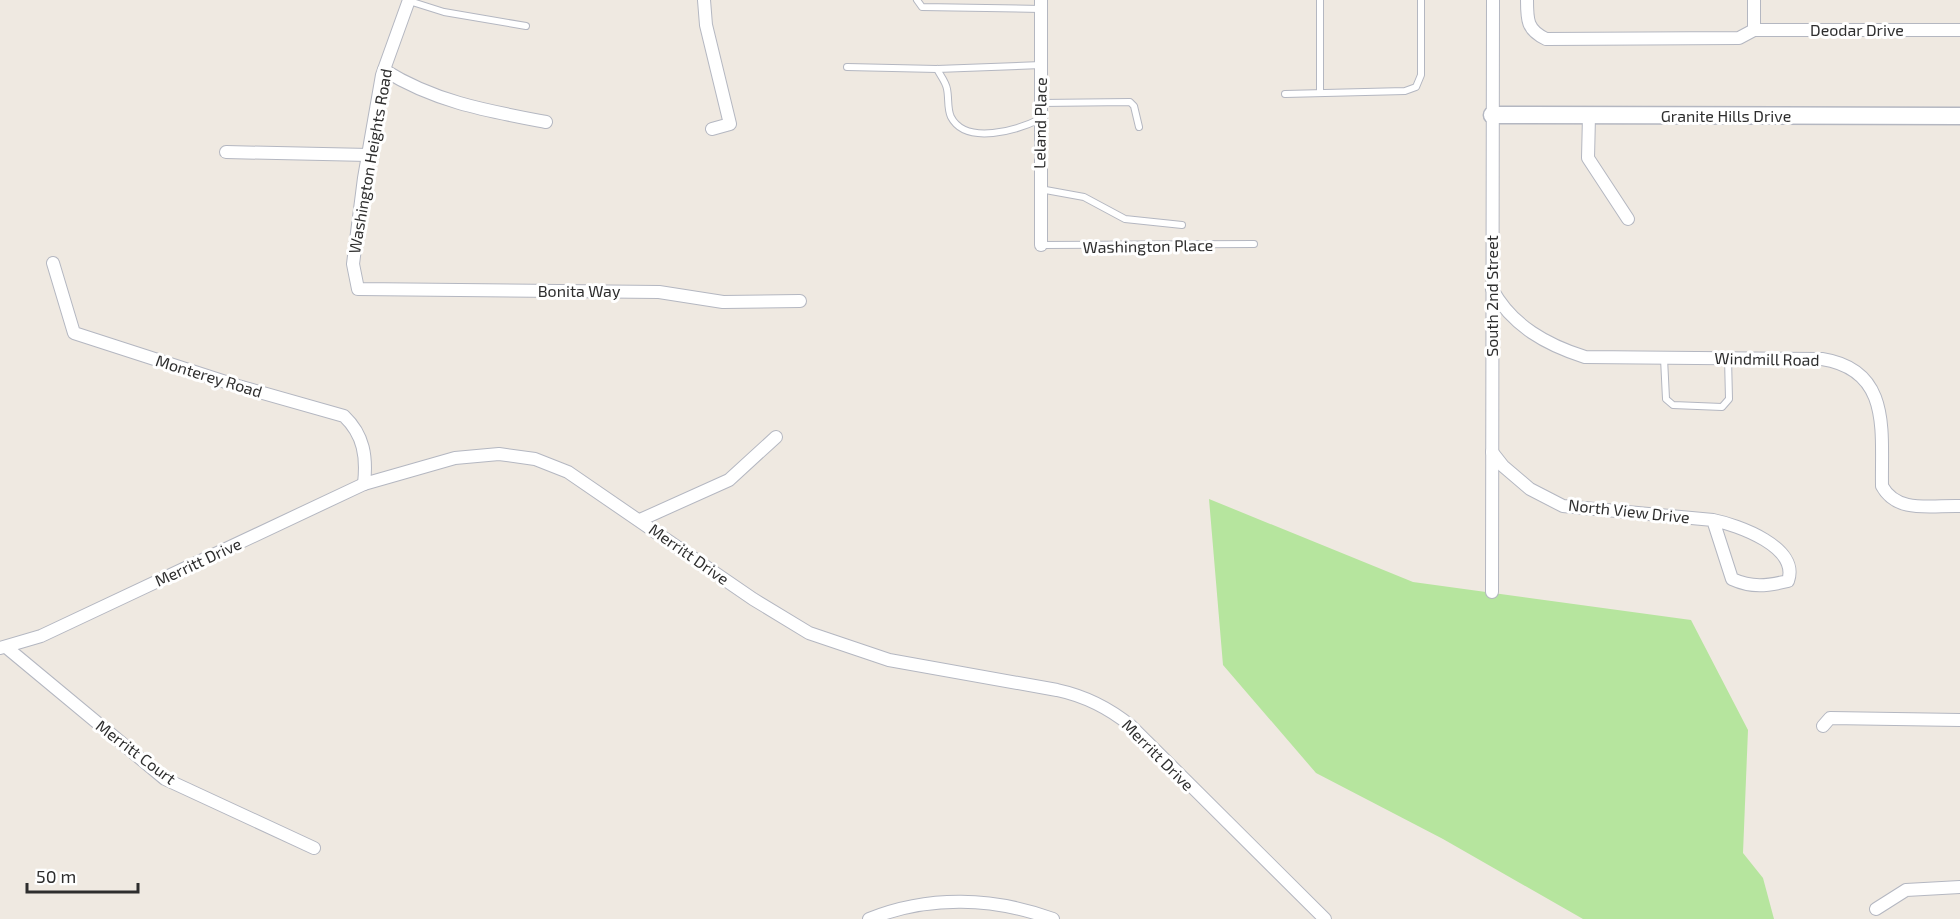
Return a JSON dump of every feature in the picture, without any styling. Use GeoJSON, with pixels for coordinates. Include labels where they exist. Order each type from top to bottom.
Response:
{"type":"FeatureCollection","features":[{"type":"Feature","properties":{"kind":"street"},"geometry":{"type":"LineString","coordinates":[[704,0],[706,24],[730,124],[712,129]]}},
{"type":"Feature","properties":{"kind":"street","name":"South 2nd Street"},"geometry":{"type":"LineString","coordinates":[[1492,592],[1493,0]]}},
{"type":"Feature","properties":{"kind":"street","name":"Deodar Drive"},"geometry":{"type":"LineString","coordinates":[[1527,0],[1527,24],[1535,34],[1546,39],[1739,38],[1754,30],[1960,30]]}},
{"type":"Feature","properties":{"kind":"street"},"geometry":{"type":"LineString","coordinates":[[1754,0],[1754,30]]}},
{"type":"Feature","properties":{"kind":"street","name":"Washington Heights Road"},"geometry":{"type":"LineString","coordinates":[[358,289],[353,264],[364,178],[384,70],[409,1]]}},
{"type":"Feature","properties":{"kind":"street","name":"Leland Place"},"geometry":{"type":"LineString","coordinates":[[1041,4],[1039,189],[1041,246]]}},
{"type":"Feature","properties":{"kind":"street"},"geometry":{"type":"LineString","coordinates":[[384,70],[411,87],[480,110],[546,122]]}},
{"type":"Feature","properties":{"kind":"street","name":"Granite Hills Drive"},"geometry":{"type":"LineString","coordinates":[[1492,115],[1960,116]]}},
{"type":"Feature","properties":{"kind":"street"},"geometry":{"type":"LineString","coordinates":[[1589,116],[1588,158],[1628,219]]}},
{"type":"Feature","properties":{"kind":"street"},"geometry":{"type":"LineString","coordinates":[[226,152],[369,155]]}},
{"type":"Feature","properties":{"kind":"street","name":"Monterey Road"},"geometry":{"type":"LineString","coordinates":[[52,263],[74,333],[238,386],[344,416],[353,425],[364,448],[366,458],[364,484]]}},
{"type":"Feature","properties":{"kind":"street","name":"Bonita Way"},"geometry":{"type":"LineString","coordinates":[[358,289],[659,292],[723,302],[800,301]]}},
{"type":"Feature","properties":{"kind":"street","name":"Windmill Road"},"geometry":{"type":"LineString","coordinates":[[1492,289],[1499,301],[1522,327],[1552,346],[1586,357],[1822,359],[1840,362],[1854,370],[1874,392],[1881,408],[1882,486],[1887,495],[1900,505],[1960,506]]}},
{"type":"Feature","properties":{"kind":"street"},"geometry":{"type":"LineString","coordinates":[[640,520],[729,480],[776,437]]}},
{"type":"Feature","properties":{"kind":"street","name":"North View Drive"},"geometry":{"type":"LineString","coordinates":[[1492,452],[1503,466],[1530,489],[1563,506],[1713,520],[1739,526],[1767,541],[1789,561],[1791,572],[1788,581],[1766,586],[1746,585],[1732,579],[1713,520]]}},
{"type":"Feature","properties":{"kind":"street","name":"Merritt Drive"},"geometry":{"type":"LineString","coordinates":[[3,648],[41,636],[364,484],[470,455],[517,455],[568,472],[753,599],[810,633],[836,644],[889,660],[1057,690],[1083,697],[1108,709],[1131,726],[1326,919]]}},
{"type":"Feature","properties":{"kind":"street","name":"Merritt Court"},"geometry":{"type":"LineString","coordinates":[[3,648],[165,778],[314,848]]}},
{"type":"Feature","properties":{"kind":"street"},"geometry":{"type":"LineString","coordinates":[[1823,726],[1830,718],[1960,720]]}},
{"type":"Feature","properties":{"kind":"street"},"geometry":{"type":"LineString","coordinates":[[1876,909],[1906,890],[1960,887]]}},
{"type":"Feature","properties":{"kind":"street"},"geometry":{"type":"LineString","coordinates":[[869,919],[916,905],[962,901],[1009,906],[1053,919]]}},
{"type":"Feature","properties":{"kind":"lane"},"geometry":{"type":"LineString","coordinates":[[917,0],[922,7],[1041,4]]}},
{"type":"Feature","properties":{"kind":"lane"},"geometry":{"type":"LineString","coordinates":[[1320,0],[1320,93]]}},
{"type":"Feature","properties":{"kind":"lane"},"geometry":{"type":"LineString","coordinates":[[1286,94],[1406,91],[1416,87],[1421,75],[1421,0]]}},
{"type":"Feature","properties":{"kind":"lane"},"geometry":{"type":"LineString","coordinates":[[409,1],[444,12],[526,26]]}},
{"type":"Feature","properties":{"kind":"lane"},"geometry":{"type":"LineString","coordinates":[[847,67],[937,69],[1041,65]]}},
{"type":"Feature","properties":{"kind":"lane"},"geometry":{"type":"LineString","coordinates":[[937,69],[947,87],[950,115],[957,126],[969,132],[1012,131],[1041,118]]}},
{"type":"Feature","properties":{"kind":"lane"},"geometry":{"type":"LineString","coordinates":[[1041,103],[1130,102],[1134,106],[1139,127]]}},
{"type":"Feature","properties":{"kind":"lane"},"geometry":{"type":"LineString","coordinates":[[1039,189],[1084,197],[1125,219],[1182,225]]}},
{"type":"Feature","properties":{"kind":"lane","name":"Washington Place"},"geometry":{"type":"LineString","coordinates":[[1041,246],[1254,244]]}},
{"type":"Feature","properties":{"kind":"lane"},"geometry":{"type":"LineString","coordinates":[[1664,358],[1666,399],[1673,405],[1722,407],[1729,399],[1728,358]]}},
{"type":"Feature","properties":{"kind":"green space"},"geometry":{"type":"Polygon","coordinates":[[[1209,499],[1413,582],[1691,620],[1748,730],[1743,853],[1763,878],[1774,919],[1583,919],[1443,839],[1316,773],[1223,665],[1209,499]]]}}]}
